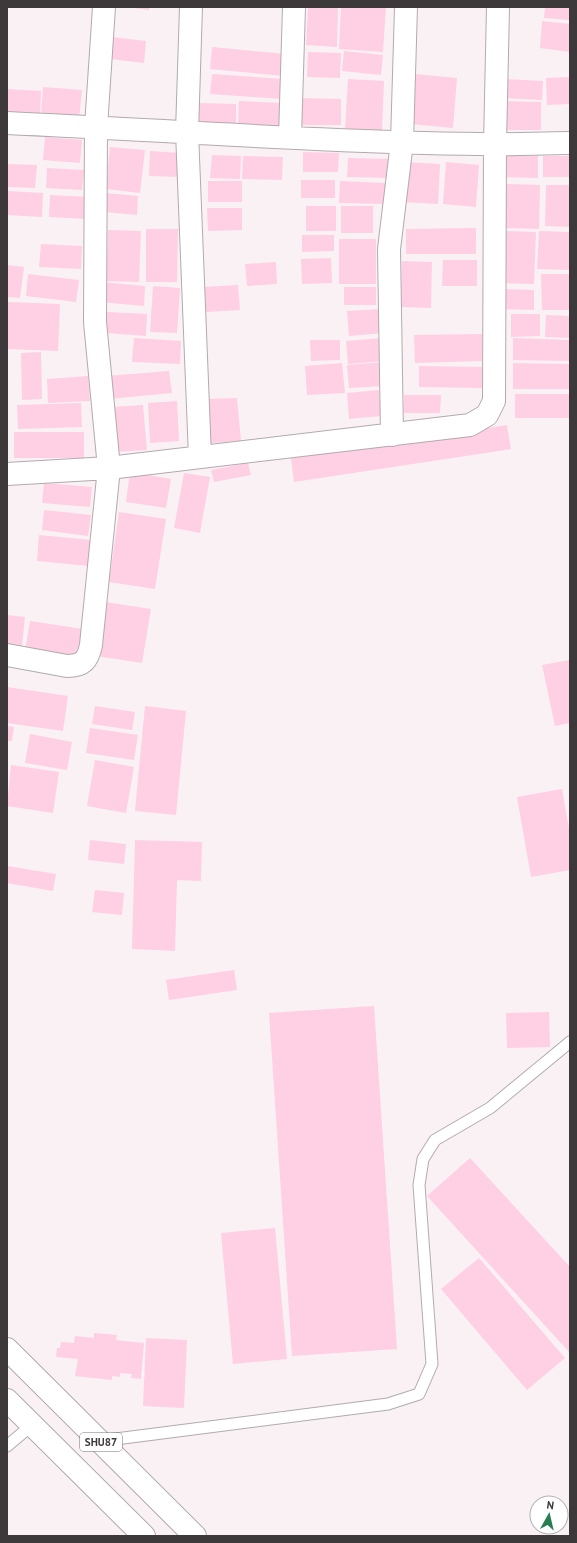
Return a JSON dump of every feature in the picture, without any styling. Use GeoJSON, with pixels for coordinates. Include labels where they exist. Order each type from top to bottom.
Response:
{"type":"FeatureCollection","features":[{"type":"Feature","properties":{"kind":"street"},"geometry":{"type":"LineString","coordinates":[[7,655],[67,666],[77,666],[86,659],[91,645],[109,468],[94,322],[96,127],[104,7]]}},
{"type":"Feature","properties":{"kind":"street"},"geometry":{"type":"LineString","coordinates":[[191,7],[187,132],[200,457]]}},
{"type":"Feature","properties":{"kind":"street"},"geometry":{"type":"LineString","coordinates":[[290,138],[294,7]]}},
{"type":"Feature","properties":{"kind":"street"},"geometry":{"type":"LineString","coordinates":[[392,435],[389,249],[402,142],[406,7]]}},
{"type":"Feature","properties":{"kind":"street"},"geometry":{"type":"LineString","coordinates":[[7,474],[109,468],[392,435],[470,424],[487,415],[494,401],[495,144],[498,7]]}},
{"type":"Feature","properties":{"kind":"street"},"geometry":{"type":"LineString","coordinates":[[7,123],[290,138],[402,142],[495,144],[570,143]]}},
{"type":"Feature","properties":{"kind":"street","name":"SHU87"},"geometry":{"type":"LineString","coordinates":[[7,1349],[195,1536]]}},
{"type":"Feature","properties":{"kind":"street","name":"SHU87"},"geometry":{"type":"LineString","coordinates":[[7,1400],[144,1536]]}},
{"type":"Feature","properties":{"kind":"lane"},"geometry":{"type":"LineString","coordinates":[[100,1441],[388,1404],[419,1394],[432,1364],[419,1185],[423,1159],[435,1140],[490,1108],[570,1042]]}},
{"type":"Feature","properties":{"kind":"lane"},"geometry":{"type":"LineString","coordinates":[[7,1446],[32,1425]]}},
{"type":"Feature","properties":{"kind":"building"},"geometry":{"type":"Polygon","coordinates":[[[127,7],[149,7],[149,10],[127,7]]]}},
{"type":"Feature","properties":{"kind":"building"},"geometry":{"type":"Polygon","coordinates":[[[308,7],[338,7],[337,47],[306,45],[308,7]]]}},
{"type":"Feature","properties":{"kind":"building"},"geometry":{"type":"Polygon","coordinates":[[[341,7],[386,7],[383,52],[339,49],[341,7]]]}},
{"type":"Feature","properties":{"kind":"building"},"geometry":{"type":"Polygon","coordinates":[[[545,7],[570,7],[570,20],[544,18],[545,7]]]}},
{"type":"Feature","properties":{"kind":"building"},"geometry":{"type":"Polygon","coordinates":[[[542,21],[570,24],[570,52],[540,48],[542,21]]]}},
{"type":"Feature","properties":{"kind":"building"},"geometry":{"type":"Polygon","coordinates":[[[112,37],[146,41],[144,63],[110,59],[112,37]]]}},
{"type":"Feature","properties":{"kind":"building"},"geometry":{"type":"Polygon","coordinates":[[[212,47],[286,54],[284,76],[210,69],[212,47]]]}},
{"type":"Feature","properties":{"kind":"building"},"geometry":{"type":"Polygon","coordinates":[[[344,51],[383,55],[381,75],[342,71],[344,51]]]}},
{"type":"Feature","properties":{"kind":"building"},"geometry":{"type":"Polygon","coordinates":[[[308,52],[341,53],[340,78],[307,77],[308,52]]]}},
{"type":"Feature","properties":{"kind":"building"},"geometry":{"type":"Polygon","coordinates":[[[212,74],[284,79],[283,99],[210,94],[212,74]]]}},
{"type":"Feature","properties":{"kind":"building"},"geometry":{"type":"Polygon","coordinates":[[[415,74],[457,78],[453,128],[411,124],[415,74]]]}},
{"type":"Feature","properties":{"kind":"building"},"geometry":{"type":"Polygon","coordinates":[[[570,77],[570,104],[547,105],[546,78],[570,77]]]}},
{"type":"Feature","properties":{"kind":"building"},"geometry":{"type":"Polygon","coordinates":[[[348,79],[384,81],[382,132],[345,129],[348,79]]]}},
{"type":"Feature","properties":{"kind":"building"},"geometry":{"type":"Polygon","coordinates":[[[502,79],[543,81],[542,100],[501,98],[502,79]]]}},
{"type":"Feature","properties":{"kind":"building"},"geometry":{"type":"Polygon","coordinates":[[[43,87],[82,90],[79,119],[41,116],[43,87]]]}},
{"type":"Feature","properties":{"kind":"building"},"geometry":{"type":"Polygon","coordinates":[[[8,89],[41,91],[40,114],[7,112],[8,89]]]}},
{"type":"Feature","properties":{"kind":"building"},"geometry":{"type":"Polygon","coordinates":[[[300,98],[341,99],[341,125],[300,125],[300,98]]]}},
{"type":"Feature","properties":{"kind":"building"},"geometry":{"type":"Polygon","coordinates":[[[239,101],[282,103],[281,127],[238,124],[239,101]]]}},
{"type":"Feature","properties":{"kind":"building"},"geometry":{"type":"Polygon","coordinates":[[[498,101],[541,102],[541,130],[497,130],[498,101]]]}},
{"type":"Feature","properties":{"kind":"building"},"geometry":{"type":"Polygon","coordinates":[[[199,103],[236,104],[236,126],[198,125],[199,103]]]}},
{"type":"Feature","properties":{"kind":"building"},"geometry":{"type":"Polygon","coordinates":[[[45,137],[82,140],[80,163],[43,160],[45,137]]]}},
{"type":"Feature","properties":{"kind":"building"},"geometry":{"type":"Polygon","coordinates":[[[110,147],[145,150],[140,193],[106,189],[110,147]]]}},
{"type":"Feature","properties":{"kind":"building"},"geometry":{"type":"Polygon","coordinates":[[[150,151],[181,153],[180,177],[149,176],[150,151]]]}},
{"type":"Feature","properties":{"kind":"building"},"geometry":{"type":"Polygon","coordinates":[[[303,152],[339,153],[338,172],[303,172],[303,152]]]}},
{"type":"Feature","properties":{"kind":"building"},"geometry":{"type":"Polygon","coordinates":[[[212,155],[241,156],[240,179],[210,178],[212,155]]]}},
{"type":"Feature","properties":{"kind":"building"},"geometry":{"type":"Polygon","coordinates":[[[243,156],[283,157],[282,180],[242,179],[243,156]]]}},
{"type":"Feature","properties":{"kind":"building"},"geometry":{"type":"Polygon","coordinates":[[[504,156],[538,156],[538,178],[503,177],[504,156]]]}},
{"type":"Feature","properties":{"kind":"building"},"geometry":{"type":"Polygon","coordinates":[[[543,156],[570,156],[570,177],[543,177],[543,156]]]}},
{"type":"Feature","properties":{"kind":"building"},"geometry":{"type":"Polygon","coordinates":[[[348,158],[393,159],[392,178],[347,177],[348,158]]]}},
{"type":"Feature","properties":{"kind":"building"},"geometry":{"type":"Polygon","coordinates":[[[404,162],[440,164],[438,204],[402,202],[404,162]]]}},
{"type":"Feature","properties":{"kind":"building"},"geometry":{"type":"Polygon","coordinates":[[[446,162],[479,165],[476,207],[443,204],[446,162]]]}},
{"type":"Feature","properties":{"kind":"building"},"geometry":{"type":"Polygon","coordinates":[[[7,164],[37,165],[35,188],[7,187],[7,164]]]}},
{"type":"Feature","properties":{"kind":"building"},"geometry":{"type":"Polygon","coordinates":[[[47,168],[84,170],[82,190],[46,188],[47,168]]]}},
{"type":"Feature","properties":{"kind":"building"},"geometry":{"type":"Polygon","coordinates":[[[301,180],[335,180],[335,198],[301,198],[301,180]]]}},
{"type":"Feature","properties":{"kind":"building"},"geometry":{"type":"Polygon","coordinates":[[[208,181],[242,181],[242,202],[208,202],[208,181]]]}},
{"type":"Feature","properties":{"kind":"building"},"geometry":{"type":"Polygon","coordinates":[[[340,181],[385,183],[385,204],[339,203],[340,181]]]}},
{"type":"Feature","properties":{"kind":"building"},"geometry":{"type":"Polygon","coordinates":[[[506,184],[540,185],[539,229],[505,228],[506,184]]]}},
{"type":"Feature","properties":{"kind":"building"},"geometry":{"type":"Polygon","coordinates":[[[546,185],[570,185],[570,227],[545,226],[546,185]]]}},
{"type":"Feature","properties":{"kind":"building"},"geometry":{"type":"Polygon","coordinates":[[[7,191],[43,193],[42,217],[7,215],[7,191]]]}},
{"type":"Feature","properties":{"kind":"building"},"geometry":{"type":"Polygon","coordinates":[[[106,193],[138,196],[137,215],[104,212],[106,193]]]}},
{"type":"Feature","properties":{"kind":"building"},"geometry":{"type":"Polygon","coordinates":[[[50,195],[89,197],[88,219],[49,217],[50,195]]]}},
{"type":"Feature","properties":{"kind":"building"},"geometry":{"type":"Polygon","coordinates":[[[306,206],[336,206],[336,231],[306,231],[306,206]]]}},
{"type":"Feature","properties":{"kind":"building"},"geometry":{"type":"Polygon","coordinates":[[[341,206],[373,206],[373,233],[341,233],[341,206]]]}},
{"type":"Feature","properties":{"kind":"building"},"geometry":{"type":"Polygon","coordinates":[[[207,208],[242,208],[242,230],[208,231],[207,208]]]}},
{"type":"Feature","properties":{"kind":"building"},"geometry":{"type":"Polygon","coordinates":[[[476,228],[476,254],[406,254],[406,229],[476,228]]]}},
{"type":"Feature","properties":{"kind":"building"},"geometry":{"type":"Polygon","coordinates":[[[146,229],[178,229],[177,282],[146,282],[146,229]]]}},
{"type":"Feature","properties":{"kind":"building"},"geometry":{"type":"Polygon","coordinates":[[[108,230],[141,231],[139,282],[106,281],[108,230]]]}},
{"type":"Feature","properties":{"kind":"building"},"geometry":{"type":"Polygon","coordinates":[[[505,231],[536,232],[534,284],[503,283],[505,231]]]}},
{"type":"Feature","properties":{"kind":"building"},"geometry":{"type":"Polygon","coordinates":[[[539,231],[570,232],[570,270],[537,269],[539,231]]]}},
{"type":"Feature","properties":{"kind":"building"},"geometry":{"type":"Polygon","coordinates":[[[302,235],[334,235],[334,251],[302,252],[302,235]]]}},
{"type":"Feature","properties":{"kind":"building"},"geometry":{"type":"Polygon","coordinates":[[[339,239],[376,239],[376,284],[339,284],[339,239]]]}},
{"type":"Feature","properties":{"kind":"building"},"geometry":{"type":"Polygon","coordinates":[[[41,244],[82,246],[81,269],[39,267],[41,244]]]}},
{"type":"Feature","properties":{"kind":"building"},"geometry":{"type":"Polygon","coordinates":[[[331,258],[332,283],[302,284],[301,259],[331,258]]]}},
{"type":"Feature","properties":{"kind":"building"},"geometry":{"type":"Polygon","coordinates":[[[443,260],[477,260],[477,286],[442,286],[443,260]]]}},
{"type":"Feature","properties":{"kind":"building"},"geometry":{"type":"Polygon","coordinates":[[[402,261],[432,262],[431,308],[401,307],[402,261]]]}},
{"type":"Feature","properties":{"kind":"building"},"geometry":{"type":"Polygon","coordinates":[[[276,262],[277,284],[247,286],[245,264],[276,262]]]}},
{"type":"Feature","properties":{"kind":"building"},"geometry":{"type":"Polygon","coordinates":[[[7,265],[24,267],[20,298],[7,297],[7,265]]]}},
{"type":"Feature","properties":{"kind":"building"},"geometry":{"type":"Polygon","coordinates":[[[28,274],[79,280],[76,302],[26,296],[28,274]]]}},
{"type":"Feature","properties":{"kind":"building"},"geometry":{"type":"Polygon","coordinates":[[[541,274],[570,274],[570,310],[542,310],[541,274]]]}},
{"type":"Feature","properties":{"kind":"building"},"geometry":{"type":"Polygon","coordinates":[[[101,282],[145,286],[144,306],[100,302],[101,282]]]}},
{"type":"Feature","properties":{"kind":"building"},"geometry":{"type":"Polygon","coordinates":[[[238,285],[240,310],[206,312],[204,287],[238,285]]]}},
{"type":"Feature","properties":{"kind":"building"},"geometry":{"type":"Polygon","coordinates":[[[153,286],[180,288],[177,333],[150,332],[153,286]]]}},
{"type":"Feature","properties":{"kind":"building"},"geometry":{"type":"Polygon","coordinates":[[[344,287],[376,287],[376,305],[344,305],[344,287]]]}},
{"type":"Feature","properties":{"kind":"building"},"geometry":{"type":"Polygon","coordinates":[[[504,289],[534,290],[534,310],[504,309],[504,289]]]}},
{"type":"Feature","properties":{"kind":"building"},"geometry":{"type":"Polygon","coordinates":[[[7,302],[60,304],[58,351],[7,349],[7,302]]]}},
{"type":"Feature","properties":{"kind":"building"},"geometry":{"type":"Polygon","coordinates":[[[382,309],[384,333],[349,336],[347,311],[382,309]]]}},
{"type":"Feature","properties":{"kind":"building"},"geometry":{"type":"Polygon","coordinates":[[[107,312],[147,314],[146,336],[106,333],[107,312]]]}},
{"type":"Feature","properties":{"kind":"building"},"geometry":{"type":"Polygon","coordinates":[[[511,314],[540,314],[540,336],[511,337],[511,314]]]}},
{"type":"Feature","properties":{"kind":"building"},"geometry":{"type":"Polygon","coordinates":[[[546,315],[570,316],[570,338],[545,337],[546,315]]]}},
{"type":"Feature","properties":{"kind":"building"},"geometry":{"type":"Polygon","coordinates":[[[482,334],[482,361],[415,363],[414,335],[482,334]]]}},
{"type":"Feature","properties":{"kind":"building"},"geometry":{"type":"Polygon","coordinates":[[[134,338],[181,341],[180,364],[132,362],[134,338]]]}},
{"type":"Feature","properties":{"kind":"building"},"geometry":{"type":"Polygon","coordinates":[[[382,338],[384,361],[348,364],[346,341],[382,338]]]}},
{"type":"Feature","properties":{"kind":"building"},"geometry":{"type":"Polygon","coordinates":[[[513,338],[570,340],[570,361],[513,360],[513,338]]]}},
{"type":"Feature","properties":{"kind":"building"},"geometry":{"type":"Polygon","coordinates":[[[310,340],[340,340],[340,360],[311,361],[310,340]]]}},
{"type":"Feature","properties":{"kind":"building"},"geometry":{"type":"Polygon","coordinates":[[[41,352],[42,399],[22,400],[21,353],[41,352]]]}},
{"type":"Feature","properties":{"kind":"building"},"geometry":{"type":"Polygon","coordinates":[[[385,362],[387,386],[349,388],[347,365],[385,362]]]}},
{"type":"Feature","properties":{"kind":"building"},"geometry":{"type":"Polygon","coordinates":[[[342,363],[345,393],[307,395],[305,366],[342,363]]]}},
{"type":"Feature","properties":{"kind":"building"},"geometry":{"type":"Polygon","coordinates":[[[513,363],[570,364],[570,389],[513,389],[513,363]]]}},
{"type":"Feature","properties":{"kind":"building"},"geometry":{"type":"Polygon","coordinates":[[[419,366],[484,367],[484,388],[419,387],[419,366]]]}},
{"type":"Feature","properties":{"kind":"building"},"geometry":{"type":"Polygon","coordinates":[[[169,371],[172,393],[109,399],[107,376],[169,371]]]}},
{"type":"Feature","properties":{"kind":"building"},"geometry":{"type":"Polygon","coordinates":[[[88,376],[90,401],[48,403],[47,379],[88,376]]]}},
{"type":"Feature","properties":{"kind":"building"},"geometry":{"type":"Polygon","coordinates":[[[379,390],[381,416],[349,419],[347,393],[379,390]]]}},
{"type":"Feature","properties":{"kind":"building"},"geometry":{"type":"Polygon","coordinates":[[[515,394],[570,394],[570,418],[515,418],[515,394]]]}},
{"type":"Feature","properties":{"kind":"building"},"geometry":{"type":"Polygon","coordinates":[[[404,395],[441,395],[440,413],[404,413],[404,395]]]}},
{"type":"Feature","properties":{"kind":"building"},"geometry":{"type":"Polygon","coordinates":[[[237,398],[241,441],[211,443],[208,399],[237,398]]]}},
{"type":"Feature","properties":{"kind":"building"},"geometry":{"type":"Polygon","coordinates":[[[177,401],[179,441],[150,443],[148,403],[177,401]]]}},
{"type":"Feature","properties":{"kind":"building"},"geometry":{"type":"Polygon","coordinates":[[[81,403],[82,427],[18,429],[17,405],[81,403]]]}},
{"type":"Feature","properties":{"kind":"building"},"geometry":{"type":"Polygon","coordinates":[[[143,405],[147,450],[115,452],[112,407],[143,405]]]}},
{"type":"Feature","properties":{"kind":"building"},"geometry":{"type":"Polygon","coordinates":[[[507,425],[511,449],[294,482],[291,458],[507,425]]]}},
{"type":"Feature","properties":{"kind":"building"},"geometry":{"type":"Polygon","coordinates":[[[14,432],[84,432],[84,458],[14,458],[14,432]]]}},
{"type":"Feature","properties":{"kind":"building"},"geometry":{"type":"Polygon","coordinates":[[[248,463],[251,475],[214,482],[211,470],[248,463]]]}},
{"type":"Feature","properties":{"kind":"building"},"geometry":{"type":"Polygon","coordinates":[[[130,472],[171,479],[166,508],[126,502],[130,472]]]}},
{"type":"Feature","properties":{"kind":"building"},"geometry":{"type":"Polygon","coordinates":[[[184,473],[210,477],[200,533],[174,528],[184,473]]]}},
{"type":"Feature","properties":{"kind":"building"},"geometry":{"type":"Polygon","coordinates":[[[44,483],[92,487],[90,507],[42,503],[44,483]]]}},
{"type":"Feature","properties":{"kind":"building"},"geometry":{"type":"Polygon","coordinates":[[[44,510],[91,515],[88,536],[42,530],[44,510]]]}},
{"type":"Feature","properties":{"kind":"building"},"geometry":{"type":"Polygon","coordinates":[[[119,512],[166,519],[155,589],[109,582],[119,512]]]}},
{"type":"Feature","properties":{"kind":"building"},"geometry":{"type":"Polygon","coordinates":[[[39,535],[91,540],[89,566],[37,561],[39,535]]]}},
{"type":"Feature","properties":{"kind":"building"},"geometry":{"type":"Polygon","coordinates":[[[105,602],[151,609],[142,663],[96,656],[105,602]]]}},
{"type":"Feature","properties":{"kind":"building"},"geometry":{"type":"Polygon","coordinates":[[[7,615],[25,617],[22,646],[7,644],[7,615]]]}},
{"type":"Feature","properties":{"kind":"building"},"geometry":{"type":"Polygon","coordinates":[[[30,621],[83,629],[78,659],[25,651],[30,621]]]}},
{"type":"Feature","properties":{"kind":"building"},"geometry":{"type":"Polygon","coordinates":[[[569,660],[570,723],[555,726],[542,665],[569,660]]]}},
{"type":"Feature","properties":{"kind":"building"},"geometry":{"type":"Polygon","coordinates":[[[7,687],[68,696],[63,731],[7,723],[7,687]]]}},
{"type":"Feature","properties":{"kind":"building"},"geometry":{"type":"Polygon","coordinates":[[[95,706],[135,712],[132,730],[92,724],[95,706]]]}},
{"type":"Feature","properties":{"kind":"building"},"geometry":{"type":"Polygon","coordinates":[[[145,706],[186,711],[176,815],[135,811],[145,706]]]}},
{"type":"Feature","properties":{"kind":"building"},"geometry":{"type":"Polygon","coordinates":[[[7,726],[14,727],[12,741],[7,741],[7,726]]]}},
{"type":"Feature","properties":{"kind":"building"},"geometry":{"type":"Polygon","coordinates":[[[90,728],[138,735],[134,760],[86,753],[90,728]]]}},
{"type":"Feature","properties":{"kind":"building"},"geometry":{"type":"Polygon","coordinates":[[[30,734],[72,742],[67,770],[25,763],[30,734]]]}},
{"type":"Feature","properties":{"kind":"building"},"geometry":{"type":"Polygon","coordinates":[[[95,760],[134,767],[126,813],[87,806],[95,760]]]}},
{"type":"Feature","properties":{"kind":"building"},"geometry":{"type":"Polygon","coordinates":[[[11,765],[59,772],[53,813],[7,806],[11,765]]]}},
{"type":"Feature","properties":{"kind":"building"},"geometry":{"type":"Polygon","coordinates":[[[562,789],[570,834],[570,870],[531,877],[517,797],[562,789]]]}},
{"type":"Feature","properties":{"kind":"building"},"geometry":{"type":"Polygon","coordinates":[[[90,840],[126,844],[124,864],[88,860],[90,840]]]}},
{"type":"Feature","properties":{"kind":"building"},"geometry":{"type":"Polygon","coordinates":[[[135,840],[202,842],[201,881],[177,880],[175,951],[132,949],[135,840]]]}},
{"type":"Feature","properties":{"kind":"building"},"geometry":{"type":"Polygon","coordinates":[[[7,866],[56,874],[53,891],[7,883],[7,866]]]}},
{"type":"Feature","properties":{"kind":"building"},"geometry":{"type":"Polygon","coordinates":[[[95,890],[124,893],[122,915],[92,912],[95,890]]]}},
{"type":"Feature","properties":{"kind":"building"},"geometry":{"type":"Polygon","coordinates":[[[234,970],[237,990],[169,1000],[166,980],[234,970]]]}},
{"type":"Feature","properties":{"kind":"building"},"geometry":{"type":"Polygon","coordinates":[[[374,1006],[397,1349],[292,1356],[269,1013],[374,1006]]]}},
{"type":"Feature","properties":{"kind":"building"},"geometry":{"type":"Polygon","coordinates":[[[549,1012],[550,1047],[507,1048],[506,1013],[549,1012]]]}},
{"type":"Feature","properties":{"kind":"building"},"geometry":{"type":"Polygon","coordinates":[[[470,1158],[570,1267],[570,1353],[427,1196],[470,1158]]]}},
{"type":"Feature","properties":{"kind":"building"},"geometry":{"type":"Polygon","coordinates":[[[275,1228],[287,1359],[233,1364],[221,1233],[275,1228]]]}},
{"type":"Feature","properties":{"kind":"building"},"geometry":{"type":"Polygon","coordinates":[[[479,1258],[565,1358],[527,1390],[441,1289],[479,1258]]]}},
{"type":"Feature","properties":{"kind":"building"},"geometry":{"type":"Polygon","coordinates":[[[94,1333],[117,1335],[116,1340],[144,1343],[141,1379],[131,1378],[132,1374],[120,1373],[120,1377],[112,1376],[112,1380],[75,1376],[78,1359],[56,1357],[57,1348],[60,1348],[61,1342],[74,1343],[75,1336],[94,1338],[94,1333]]]}},
{"type":"Feature","properties":{"kind":"building"},"geometry":{"type":"Polygon","coordinates":[[[146,1338],[187,1340],[184,1408],[143,1406],[146,1338]]]}}]}
